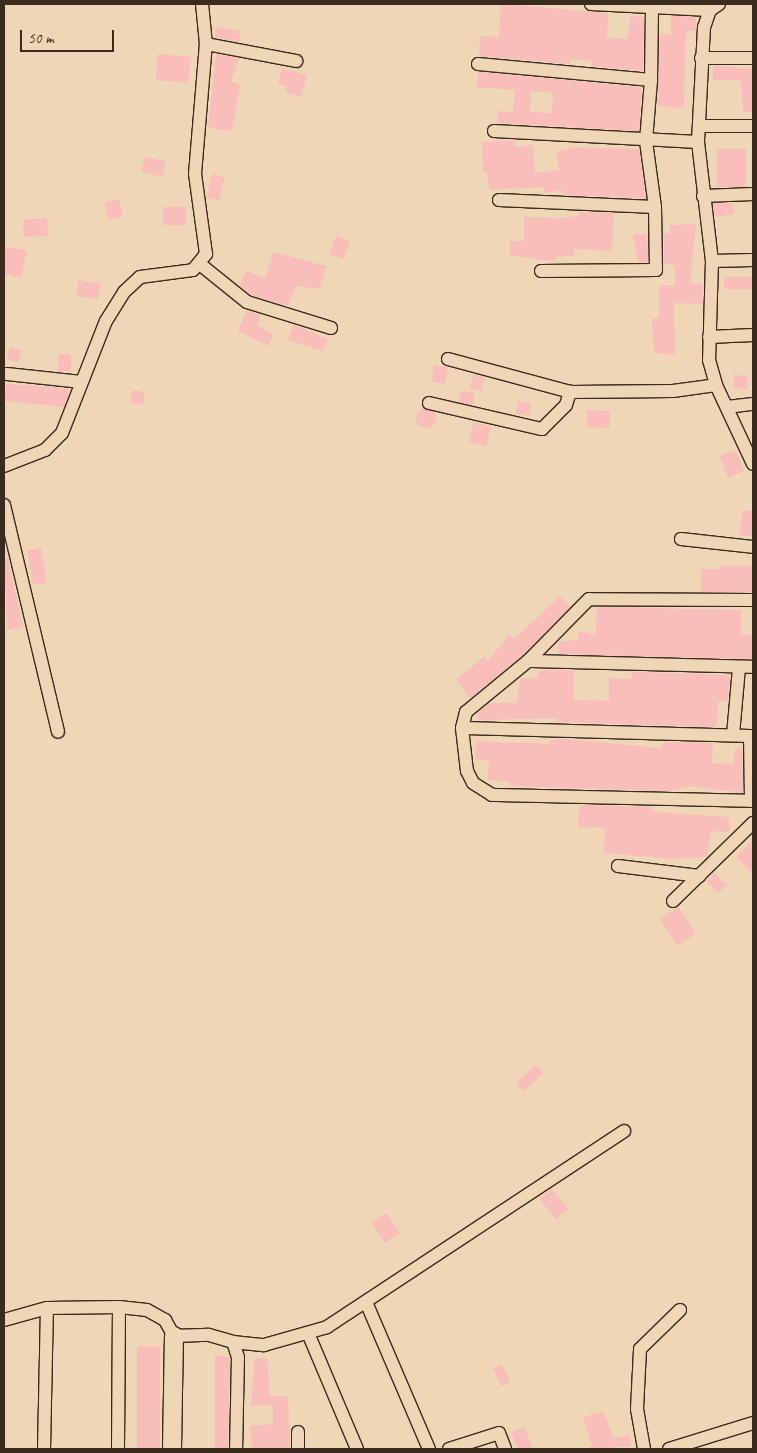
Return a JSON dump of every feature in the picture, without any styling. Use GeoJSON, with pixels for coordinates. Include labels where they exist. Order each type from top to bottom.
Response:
{"type":"FeatureCollection","features":[{"type":"Feature","properties":{"kind":"street"},"geometry":{"type":"LineString","coordinates":[[201,265],[207,241],[195,174],[206,44],[202,4]]}},
{"type":"Feature","properties":{"kind":"street"},"geometry":{"type":"LineString","coordinates":[[591,4],[715,7],[701,58],[698,142],[712,261],[709,337],[716,385],[753,464]]}},
{"type":"Feature","properties":{"kind":"street"},"geometry":{"type":"LineString","coordinates":[[540,271],[656,270],[655,207],[646,141],[659,6]]}},
{"type":"Feature","properties":{"kind":"street"},"geometry":{"type":"LineString","coordinates":[[206,44],[296,61]]}},
{"type":"Feature","properties":{"kind":"street"},"geometry":{"type":"LineString","coordinates":[[701,58],[753,58]]}},
{"type":"Feature","properties":{"kind":"street"},"geometry":{"type":"LineString","coordinates":[[478,64],[651,80]]}},
{"type":"Feature","properties":{"kind":"street"},"geometry":{"type":"LineString","coordinates":[[700,126],[753,126]]}},
{"type":"Feature","properties":{"kind":"street"},"geometry":{"type":"LineString","coordinates":[[494,131],[646,141],[698,142]]}},
{"type":"Feature","properties":{"kind":"street"},"geometry":{"type":"LineString","coordinates":[[703,196],[753,194]]}},
{"type":"Feature","properties":{"kind":"street"},"geometry":{"type":"LineString","coordinates":[[499,200],[655,207]]}},
{"type":"Feature","properties":{"kind":"street"},"geometry":{"type":"LineString","coordinates":[[712,261],[753,260]]}},
{"type":"Feature","properties":{"kind":"street"},"geometry":{"type":"LineString","coordinates":[[201,265],[247,302],[331,328]]}},
{"type":"Feature","properties":{"kind":"street"},"geometry":{"type":"LineString","coordinates":[[4,466],[56,443],[106,321],[131,284],[140,277],[186,272],[201,265]]}},
{"type":"Feature","properties":{"kind":"street"},"geometry":{"type":"LineString","coordinates":[[709,337],[753,335]]}},
{"type":"Feature","properties":{"kind":"street"},"geometry":{"type":"LineString","coordinates":[[448,360],[570,392],[673,392],[716,385]]}},
{"type":"Feature","properties":{"kind":"street"},"geometry":{"type":"LineString","coordinates":[[7,374],[82,382]]}},
{"type":"Feature","properties":{"kind":"street"},"geometry":{"type":"LineString","coordinates":[[430,403],[542,429],[566,405],[570,392]]}},
{"type":"Feature","properties":{"kind":"street"},"geometry":{"type":"LineString","coordinates":[[727,407],[753,404]]}},
{"type":"Feature","properties":{"kind":"street"},"geometry":{"type":"LineString","coordinates":[[4,505],[58,732]]}},
{"type":"Feature","properties":{"kind":"street"},"geometry":{"type":"LineString","coordinates":[[681,539],[753,547]]}},
{"type":"Feature","properties":{"kind":"street"},"geometry":{"type":"LineString","coordinates":[[462,728],[752,736],[752,801],[492,795],[473,782],[467,771],[462,728],[466,712],[528,661],[589,599],[753,600]]}},
{"type":"Feature","properties":{"kind":"street"},"geometry":{"type":"LineString","coordinates":[[528,661],[753,668]]}},
{"type":"Feature","properties":{"kind":"street"},"geometry":{"type":"LineString","coordinates":[[733,735],[739,668]]}},
{"type":"Feature","properties":{"kind":"street"},"geometry":{"type":"LineString","coordinates":[[673,901],[753,823]]}},
{"type":"Feature","properties":{"kind":"street"},"geometry":{"type":"LineString","coordinates":[[618,866],[698,876]]}},
{"type":"Feature","properties":{"kind":"street"},"geometry":{"type":"LineString","coordinates":[[174,1336],[209,1335],[233,1342],[264,1345],[327,1327],[624,1131]]}},
{"type":"Feature","properties":{"kind":"street"},"geometry":{"type":"LineString","coordinates":[[366,1302],[429,1449]]}},
{"type":"Feature","properties":{"kind":"street"},"geometry":{"type":"LineString","coordinates":[[118,1449],[119,1307]]}},
{"type":"Feature","properties":{"kind":"street"},"geometry":{"type":"LineString","coordinates":[[4,1320],[47,1308],[119,1307],[147,1310],[165,1320],[174,1336],[172,1449]]}},
{"type":"Feature","properties":{"kind":"street"},"geometry":{"type":"LineString","coordinates":[[44,1449],[47,1308]]}},
{"type":"Feature","properties":{"kind":"street"},"geometry":{"type":"LineString","coordinates":[[643,1447],[637,1409],[640,1349],[680,1310]]}},
{"type":"Feature","properties":{"kind":"street"},"geometry":{"type":"LineString","coordinates":[[308,1333],[358,1449]]}},
{"type":"Feature","properties":{"kind":"street"},"geometry":{"type":"LineString","coordinates":[[233,1342],[238,1357],[236,1449]]}},
{"type":"Feature","properties":{"kind":"street"},"geometry":{"type":"LineString","coordinates":[[669,1449],[753,1423]]}},
{"type":"Feature","properties":{"kind":"street"},"geometry":{"type":"LineString","coordinates":[[298,1432],[298,1449]]}},
{"type":"Feature","properties":{"kind":"street"},"geometry":{"type":"LineString","coordinates":[[449,1449],[499,1433],[505,1449]]}},
{"type":"Feature","properties":{"kind":"building"},"geometry":{"type":"Polygon","coordinates":[[[501,4],[608,13],[607,38],[628,39],[630,16],[644,17],[643,71],[592,66],[592,61],[570,59],[570,64],[479,56],[480,36],[499,37],[501,4]]]}},
{"type":"Feature","properties":{"kind":"building"},"geometry":{"type":"Polygon","coordinates":[[[671,16],[696,17],[696,31],[687,31],[684,108],[657,106],[660,34],[671,35],[671,16]]]}},
{"type":"Feature","properties":{"kind":"building"},"geometry":{"type":"Polygon","coordinates":[[[216,27],[240,31],[239,42],[215,37],[216,27]]]}},
{"type":"Feature","properties":{"kind":"building"},"geometry":{"type":"Polygon","coordinates":[[[158,54],[191,57],[189,83],[156,80],[158,54]]]}},
{"type":"Feature","properties":{"kind":"building"},"geometry":{"type":"Polygon","coordinates":[[[216,54],[239,58],[231,82],[240,84],[232,131],[208,128],[216,54]]]}},
{"type":"Feature","properties":{"kind":"building"},"geometry":{"type":"Polygon","coordinates":[[[713,66],[753,69],[753,112],[743,112],[741,80],[713,80],[713,66]]]}},
{"type":"Feature","properties":{"kind":"building"},"geometry":{"type":"Polygon","coordinates":[[[282,68],[307,75],[301,97],[285,92],[287,86],[278,84],[282,68]]]}},
{"type":"Feature","properties":{"kind":"building"},"geometry":{"type":"Polygon","coordinates":[[[479,72],[642,87],[639,131],[497,123],[498,111],[513,112],[515,90],[476,87],[479,72]],[[531,91],[530,112],[552,113],[553,93],[531,91]]]}},
{"type":"Feature","properties":{"kind":"building"},"geometry":{"type":"Polygon","coordinates":[[[514,140],[515,147],[533,145],[535,173],[559,170],[556,152],[573,147],[639,149],[646,198],[563,195],[562,190],[545,193],[544,187],[490,190],[487,172],[483,172],[482,142],[514,140]]]}},
{"type":"Feature","properties":{"kind":"building"},"geometry":{"type":"Polygon","coordinates":[[[717,149],[746,149],[746,187],[717,187],[717,149]]]}},
{"type":"Feature","properties":{"kind":"building"},"geometry":{"type":"Polygon","coordinates":[[[144,157],[166,161],[163,177],[141,173],[144,157]]]}},
{"type":"Feature","properties":{"kind":"building"},"geometry":{"type":"Polygon","coordinates":[[[212,174],[225,177],[219,200],[207,197],[212,174]]]}},
{"type":"Feature","properties":{"kind":"building"},"geometry":{"type":"Polygon","coordinates":[[[119,199],[123,217],[108,220],[104,202],[119,199]]]}},
{"type":"Feature","properties":{"kind":"building"},"geometry":{"type":"Polygon","coordinates":[[[732,203],[734,214],[715,217],[713,204],[732,203]]]}},
{"type":"Feature","properties":{"kind":"building"},"geometry":{"type":"Polygon","coordinates":[[[163,207],[186,207],[186,225],[163,225],[163,207]]]}},
{"type":"Feature","properties":{"kind":"building"},"geometry":{"type":"Polygon","coordinates":[[[579,212],[614,213],[612,251],[574,249],[574,256],[556,256],[556,262],[510,255],[510,241],[524,241],[524,217],[560,218],[579,216],[579,212]]]}},
{"type":"Feature","properties":{"kind":"building"},"geometry":{"type":"Polygon","coordinates":[[[47,218],[48,236],[24,237],[23,219],[47,218]]]}},
{"type":"Feature","properties":{"kind":"building"},"geometry":{"type":"Polygon","coordinates":[[[696,224],[690,283],[703,284],[703,304],[674,303],[675,355],[654,353],[652,319],[659,318],[659,285],[675,286],[675,266],[664,263],[664,233],[670,233],[670,225],[696,224]]]}},
{"type":"Feature","properties":{"kind":"building"},"geometry":{"type":"Polygon","coordinates":[[[633,234],[647,234],[648,262],[638,262],[633,234]]]}},
{"type":"Feature","properties":{"kind":"building"},"geometry":{"type":"Polygon","coordinates":[[[336,236],[350,241],[344,259],[330,254],[336,236]]]}},
{"type":"Feature","properties":{"kind":"building"},"geometry":{"type":"Polygon","coordinates":[[[4,246],[27,251],[21,278],[4,274],[4,246]]]}},
{"type":"Feature","properties":{"kind":"building"},"geometry":{"type":"Polygon","coordinates":[[[273,252],[326,266],[320,289],[296,286],[288,306],[251,295],[240,286],[246,271],[265,279],[273,252]]]}},
{"type":"Feature","properties":{"kind":"building"},"geometry":{"type":"Polygon","coordinates":[[[724,277],[753,277],[753,289],[724,289],[724,277]]]}},
{"type":"Feature","properties":{"kind":"building"},"geometry":{"type":"Polygon","coordinates":[[[79,280],[101,284],[98,300],[76,296],[79,280]]]}},
{"type":"Feature","properties":{"kind":"building"},"geometry":{"type":"Polygon","coordinates":[[[247,311],[261,315],[257,325],[273,335],[268,346],[238,331],[247,311]]]}},
{"type":"Feature","properties":{"kind":"building"},"geometry":{"type":"Polygon","coordinates":[[[294,325],[328,339],[323,351],[288,340],[294,325]]]}},
{"type":"Feature","properties":{"kind":"building"},"geometry":{"type":"Polygon","coordinates":[[[10,347],[22,350],[18,363],[7,360],[10,347]]]}},
{"type":"Feature","properties":{"kind":"building"},"geometry":{"type":"Polygon","coordinates":[[[58,354],[71,354],[71,371],[58,371],[58,354]]]}},
{"type":"Feature","properties":{"kind":"building"},"geometry":{"type":"Polygon","coordinates":[[[434,365],[448,367],[445,384],[432,382],[434,365]]]}},
{"type":"Feature","properties":{"kind":"building"},"geometry":{"type":"Polygon","coordinates":[[[474,374],[485,377],[481,391],[470,388],[474,374]]]}},
{"type":"Feature","properties":{"kind":"building"},"geometry":{"type":"Polygon","coordinates":[[[734,375],[748,376],[747,389],[733,388],[734,375]]]}},
{"type":"Feature","properties":{"kind":"building"},"geometry":{"type":"Polygon","coordinates":[[[6,384],[57,387],[70,390],[64,407],[4,401],[6,384]]]}},
{"type":"Feature","properties":{"kind":"building"},"geometry":{"type":"Polygon","coordinates":[[[132,390],[145,392],[143,405],[130,403],[132,390]]]}},
{"type":"Feature","properties":{"kind":"building"},"geometry":{"type":"Polygon","coordinates":[[[460,391],[474,392],[473,405],[459,402],[460,391]]]}},
{"type":"Feature","properties":{"kind":"building"},"geometry":{"type":"Polygon","coordinates":[[[518,401],[531,403],[529,416],[516,414],[518,401]]]}},
{"type":"Feature","properties":{"kind":"building"},"geometry":{"type":"Polygon","coordinates":[[[426,408],[433,411],[436,418],[433,425],[426,428],[419,425],[416,418],[419,411],[426,408]]]}},
{"type":"Feature","properties":{"kind":"building"},"geometry":{"type":"Polygon","coordinates":[[[587,410],[610,411],[609,428],[586,427],[587,410]]]}},
{"type":"Feature","properties":{"kind":"building"},"geometry":{"type":"Polygon","coordinates":[[[474,422],[491,427],[486,446],[468,441],[474,422]]]}},
{"type":"Feature","properties":{"kind":"building"},"geometry":{"type":"Polygon","coordinates":[[[736,450],[744,472],[728,477],[720,456],[736,450]]]}},
{"type":"Feature","properties":{"kind":"building"},"geometry":{"type":"Polygon","coordinates":[[[743,510],[753,511],[753,536],[740,535],[743,510]]]}},
{"type":"Feature","properties":{"kind":"building"},"geometry":{"type":"Polygon","coordinates":[[[41,548],[47,582],[33,585],[27,550],[41,548]]]}},
{"type":"Feature","properties":{"kind":"building"},"geometry":{"type":"Polygon","coordinates":[[[8,558],[23,627],[7,630],[4,559],[8,558]]]}},
{"type":"Feature","properties":{"kind":"building"},"geometry":{"type":"Polygon","coordinates":[[[720,566],[753,566],[753,592],[701,592],[701,569],[720,569],[720,566]]]}},
{"type":"Feature","properties":{"kind":"building"},"geometry":{"type":"Polygon","coordinates":[[[560,596],[570,607],[523,655],[470,698],[456,680],[484,656],[488,661],[509,635],[514,639],[560,596]]]}},
{"type":"Feature","properties":{"kind":"building"},"geometry":{"type":"Polygon","coordinates":[[[597,607],[741,610],[741,634],[753,634],[753,659],[558,654],[558,642],[578,640],[578,631],[596,635],[597,607]]]}},
{"type":"Feature","properties":{"kind":"building"},"geometry":{"type":"Polygon","coordinates":[[[574,670],[574,700],[609,701],[609,678],[632,679],[632,672],[730,675],[728,702],[718,702],[717,727],[557,722],[557,718],[478,720],[478,713],[490,703],[517,703],[520,678],[538,678],[538,671],[574,670]]]}},
{"type":"Feature","properties":{"kind":"building"},"geometry":{"type":"Polygon","coordinates":[[[566,739],[661,748],[664,742],[713,743],[712,763],[734,764],[735,748],[742,749],[743,793],[690,786],[671,791],[510,786],[510,782],[488,780],[489,760],[475,759],[476,741],[550,744],[551,740],[566,739]]]}},
{"type":"Feature","properties":{"kind":"building"},"geometry":{"type":"Polygon","coordinates":[[[583,805],[652,807],[652,812],[729,817],[729,832],[711,831],[707,857],[672,859],[604,853],[605,828],[578,827],[579,808],[583,805]]]}},
{"type":"Feature","properties":{"kind":"building"},"geometry":{"type":"Polygon","coordinates":[[[753,840],[753,874],[736,857],[753,840]]]}},
{"type":"Feature","properties":{"kind":"building"},"geometry":{"type":"Polygon","coordinates":[[[715,873],[727,885],[719,894],[707,881],[715,873]]]}},
{"type":"Feature","properties":{"kind":"building"},"geometry":{"type":"Polygon","coordinates":[[[678,907],[696,934],[678,946],[660,919],[678,907]]]}},
{"type":"Feature","properties":{"kind":"building"},"geometry":{"type":"Polygon","coordinates":[[[536,1065],[543,1073],[523,1091],[516,1083],[536,1065]]]}},
{"type":"Feature","properties":{"kind":"building"},"geometry":{"type":"Polygon","coordinates":[[[552,1189],[568,1209],[556,1219],[540,1199],[552,1189]]]}},
{"type":"Feature","properties":{"kind":"building"},"geometry":{"type":"Polygon","coordinates":[[[386,1213],[400,1232],[386,1243],[371,1224],[386,1213]]]}},
{"type":"Feature","properties":{"kind":"building"},"geometry":{"type":"Polygon","coordinates":[[[137,1346],[160,1346],[160,1449],[137,1449],[137,1346]]]}},
{"type":"Feature","properties":{"kind":"building"},"geometry":{"type":"Polygon","coordinates":[[[215,1355],[230,1358],[228,1449],[215,1449],[215,1355]]]}},
{"type":"Feature","properties":{"kind":"building"},"geometry":{"type":"Polygon","coordinates":[[[255,1358],[267,1358],[270,1396],[288,1396],[290,1449],[252,1449],[250,1426],[273,1424],[273,1406],[251,1406],[255,1358]]]}},
{"type":"Feature","properties":{"kind":"building"},"geometry":{"type":"Polygon","coordinates":[[[502,1364],[510,1382],[501,1386],[493,1368],[502,1364]]]}},
{"type":"Feature","properties":{"kind":"building"},"geometry":{"type":"Polygon","coordinates":[[[603,1411],[614,1439],[629,1435],[632,1446],[588,1449],[592,1445],[583,1418],[603,1411]]]}},
{"type":"Feature","properties":{"kind":"building"},"geometry":{"type":"Polygon","coordinates":[[[524,1427],[533,1449],[518,1449],[511,1432],[524,1427]]]}}]}
